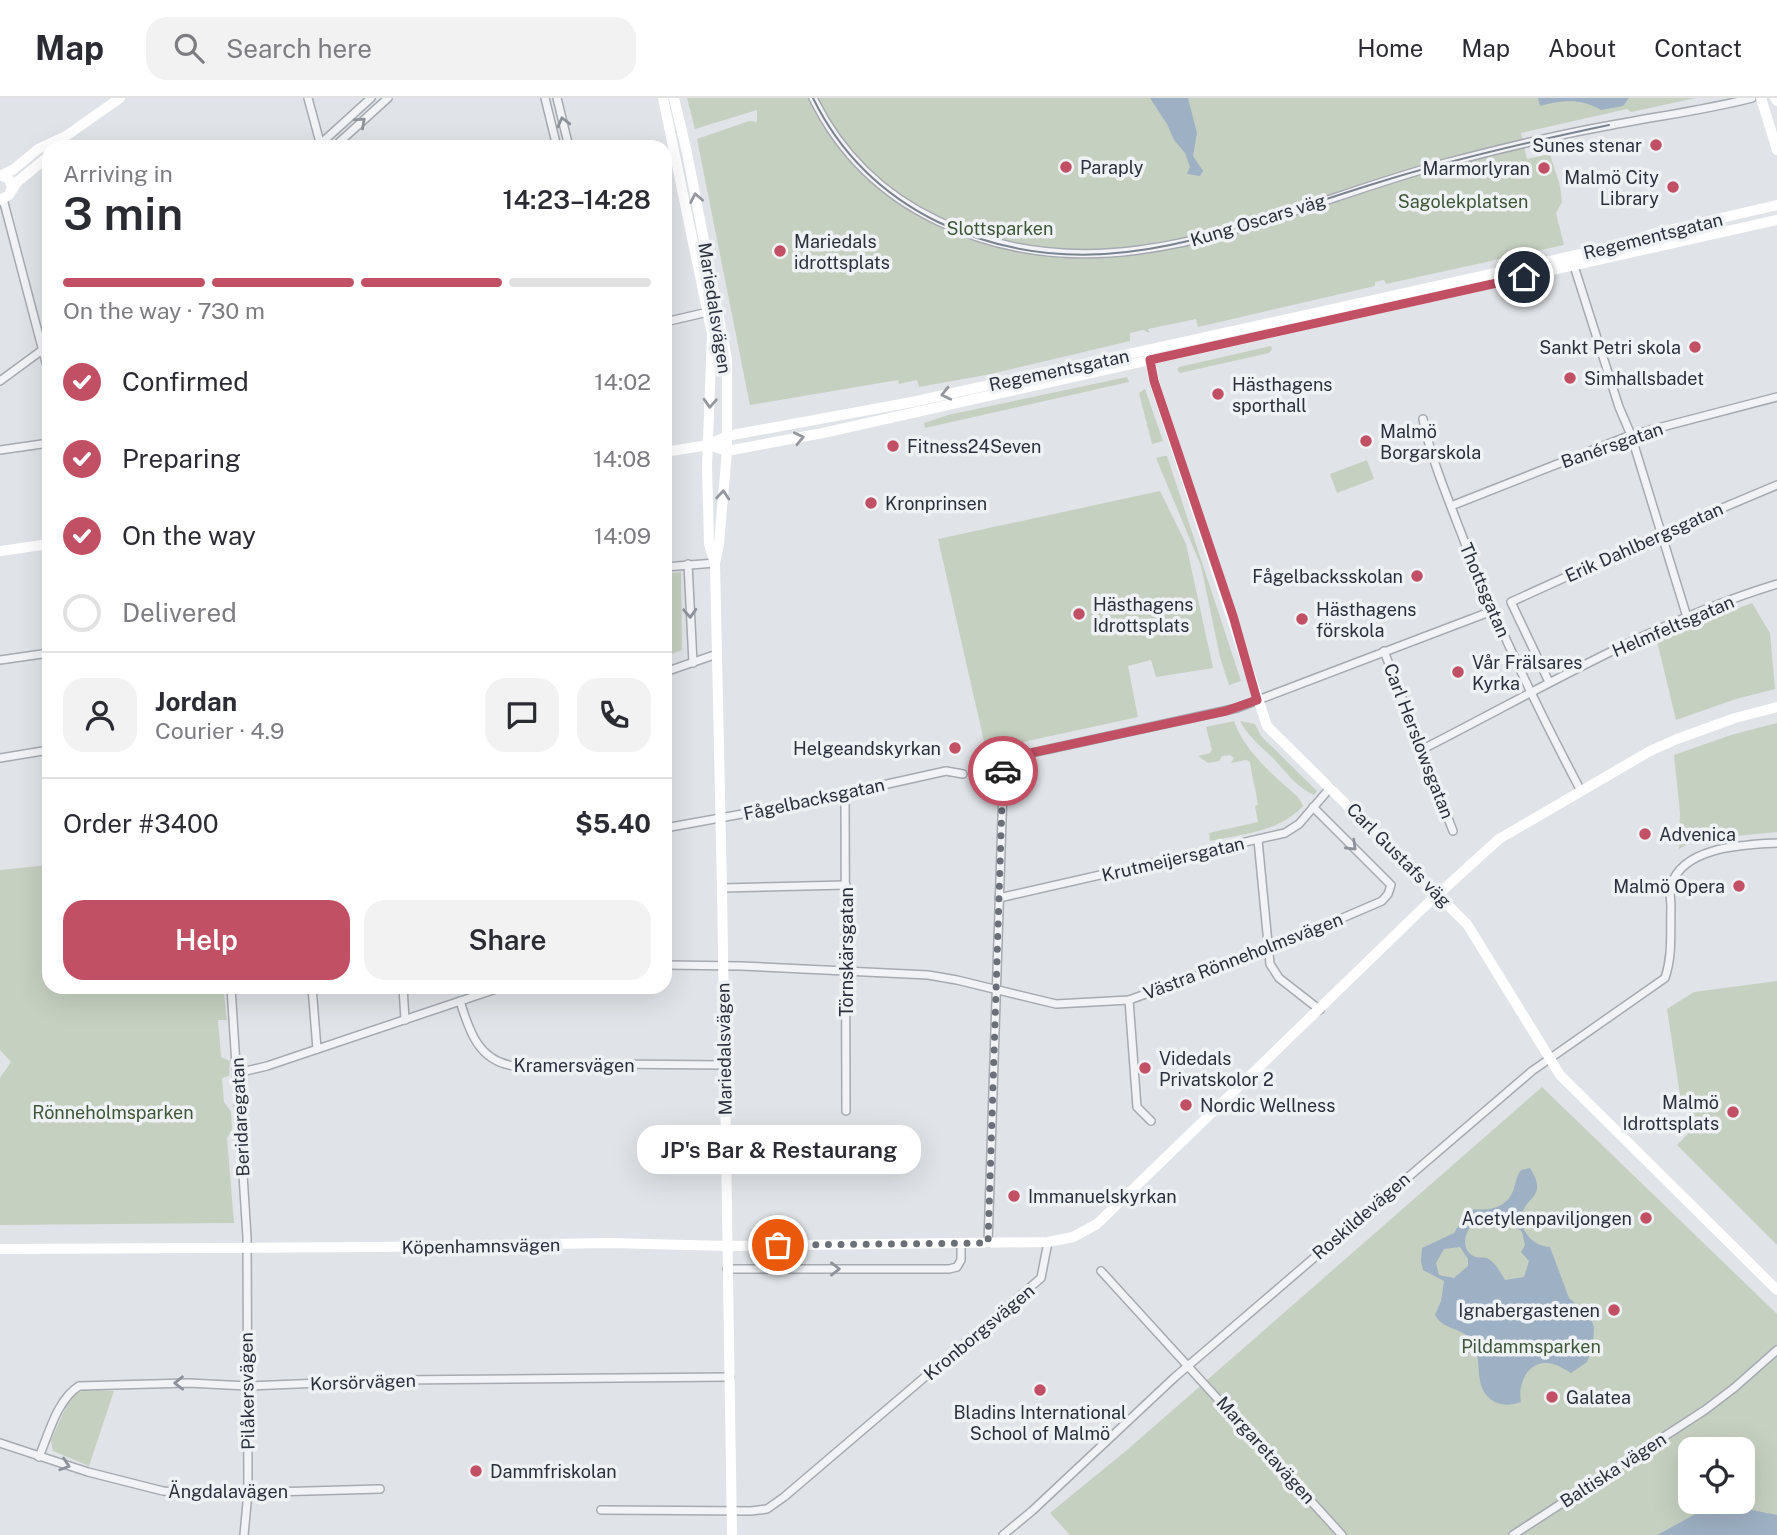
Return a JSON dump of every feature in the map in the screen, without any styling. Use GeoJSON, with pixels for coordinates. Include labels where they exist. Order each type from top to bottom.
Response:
{"type":"FeatureCollection","features":[{"type":"Feature","properties":{"kind":"main road"},"geometry":{"type":"LineString","coordinates":[[57,140],[120,98]]}},
{"type":"Feature","properties":{"kind":"main road","name":"Mariedalsvägen"},"geometry":{"type":"LineString","coordinates":[[663,98],[669,140]]}},
{"type":"Feature","properties":{"kind":"main road","name":"Mariedalsvägen"},"geometry":{"type":"LineString","coordinates":[[674,98],[687,153],[713,311],[706,466],[709,544],[715,563]]}},
{"type":"Feature","properties":{"kind":"main road"},"geometry":{"type":"LineString","coordinates":[[1761,98],[1777,150]]}},
{"type":"Feature","properties":{"kind":"main road"},"geometry":{"type":"LineString","coordinates":[[62,140],[65,136]]}},
{"type":"Feature","properties":{"kind":"main road"},"geometry":{"type":"LineString","coordinates":[[5,197],[11,183],[1,175],[14,169],[42,147]]}},
{"type":"Feature","properties":{"kind":"main road","name":"Mariedalsvägen"},"geometry":{"type":"LineString","coordinates":[[672,157],[727,359],[727,451],[715,563],[732,1535]]}},
{"type":"Feature","properties":{"kind":"main road"},"geometry":{"type":"LineString","coordinates":[[5,197],[17,182],[42,162]]}},
{"type":"Feature","properties":{"kind":"main road","name":"Regementsgatan"},"geometry":{"type":"LineString","coordinates":[[708,445],[727,451],[911,414],[1149,355],[1616,247],[1652,234],[1777,205]]}},
{"type":"Feature","properties":{"kind":"main road","name":"Regementsgatan"},"geometry":{"type":"LineString","coordinates":[[672,451],[708,445],[727,436],[1149,355],[1574,266],[1777,220]]}},
{"type":"Feature","properties":{"kind":"main road","name":"Carl Gustafs väg"},"geometry":{"type":"LineString","coordinates":[[1149,355],[1154,381],[1233,616],[1263,719],[1466,924],[1560,1075],[1777,1290]]}},
{"type":"Feature","properties":{"kind":"main road"},"geometry":{"type":"LineString","coordinates":[[0,551],[42,545]]}},
{"type":"Feature","properties":{"kind":"main road"},"geometry":{"type":"LineString","coordinates":[[1048,1242],[1073,1237],[1097,1224],[1499,839],[1650,751],[1735,718],[1777,706]]}},
{"type":"Feature","properties":{"kind":"main road","name":"Köpenhamnsvägen"},"geometry":{"type":"LineString","coordinates":[[0,1249],[1048,1242]]}},
{"type":"Feature","properties":{"kind":"street"},"geometry":{"type":"LineString","coordinates":[[308,98],[318,140]]}},
{"type":"Feature","properties":{"kind":"street"},"geometry":{"type":"LineString","coordinates":[[326,140],[371,98]]}},
{"type":"Feature","properties":{"kind":"street"},"geometry":{"type":"LineString","coordinates":[[342,140],[388,98]]}},
{"type":"Feature","properties":{"kind":"street"},"geometry":{"type":"LineString","coordinates":[[545,98],[555,140]]}},
{"type":"Feature","properties":{"kind":"street"},"geometry":{"type":"LineString","coordinates":[[557,98],[567,140]]}},
{"type":"Feature","properties":{"kind":"street","name":"Kung Oscars väg"},"geometry":{"type":"LineString","coordinates":[[813,98],[837,139],[856,161],[884,189],[913,208],[962,232],[1005,246],[1061,255],[1098,255],[1157,248],[1214,234],[1384,180],[1525,143],[1752,98]]}},
{"type":"Feature","properties":{"kind":"street"},"geometry":{"type":"LineString","coordinates":[[5,197],[35,328],[42,340]]}},
{"type":"Feature","properties":{"kind":"street"},"geometry":{"type":"LineString","coordinates":[[1574,266],[1619,407],[1632,435],[1687,617]]}},
{"type":"Feature","properties":{"kind":"street"},"geometry":{"type":"LineString","coordinates":[[672,320],[713,311]]}},
{"type":"Feature","properties":{"kind":"street"},"geometry":{"type":"LineString","coordinates":[[0,381],[42,350]]}},
{"type":"Feature","properties":{"kind":"street","name":"Banérsgatan"},"geometry":{"type":"LineString","coordinates":[[1451,506],[1632,435],[1777,397]]}},
{"type":"Feature","properties":{"kind":"street","name":"Thottsgatan"},"geometry":{"type":"LineString","coordinates":[[1423,419],[1451,506],[1492,611],[1530,695],[1581,791]]}},
{"type":"Feature","properties":{"kind":"street"},"geometry":{"type":"LineString","coordinates":[[0,450],[42,444]]}},
{"type":"Feature","properties":{"kind":"street","name":"Erik Dahlbergsgatan"},"geometry":{"type":"LineString","coordinates":[[1511,601],[1777,485]]}},
{"type":"Feature","properties":{"kind":"street"},"geometry":{"type":"LineString","coordinates":[[672,566],[715,563]]}},
{"type":"Feature","properties":{"kind":"street"},"geometry":{"type":"LineString","coordinates":[[688,564],[692,663]]}},
{"type":"Feature","properties":{"kind":"street","name":"Helmfeltsgatan"},"geometry":{"type":"LineString","coordinates":[[1423,749],[1651,632],[1777,584]]}},
{"type":"Feature","properties":{"kind":"street","name":"Thottsgatan"},"geometry":{"type":"LineString","coordinates":[[1511,601],[1549,682]]}},
{"type":"Feature","properties":{"kind":"street"},"geometry":{"type":"LineString","coordinates":[[988,1243],[1003,759],[1226,711],[1492,611]]}},
{"type":"Feature","properties":{"kind":"street","name":"Carl Herslowsgatan"},"geometry":{"type":"LineString","coordinates":[[1384,651],[1452,831]]}},
{"type":"Feature","properties":{"kind":"street"},"geometry":{"type":"LineString","coordinates":[[0,660],[42,654]]}},
{"type":"Feature","properties":{"kind":"street"},"geometry":{"type":"LineString","coordinates":[[672,670],[717,654]]}},
{"type":"Feature","properties":{"kind":"street"},"geometry":{"type":"LineString","coordinates":[[0,758],[42,751]]}},
{"type":"Feature","properties":{"kind":"street","name":"Fågelbacksgatan"},"geometry":{"type":"LineString","coordinates":[[672,827],[946,771],[963,774]]}},
{"type":"Feature","properties":{"kind":"street","name":"Krutmeijersgatan"},"geometry":{"type":"LineString","coordinates":[[999,898],[1285,833],[1299,824],[1330,788]]}},
{"type":"Feature","properties":{"kind":"street","name":"Törnskärsgatan"},"geometry":{"type":"LineString","coordinates":[[845,793],[846,1111]]}},
{"type":"Feature","properties":{"kind":"street","name":"Carl Gustafs väg"},"geometry":{"type":"LineString","coordinates":[[1313,807],[1391,884]]}},
{"type":"Feature","properties":{"kind":"street"},"geometry":{"type":"LineString","coordinates":[[1258,840],[1270,964],[1279,978],[1320,1010]]}},
{"type":"Feature","properties":{"kind":"street","name":"Roskildevägen"},"geometry":{"type":"LineString","coordinates":[[1003,1535],[1190,1365],[1347,1228],[1548,1059],[1665,978],[1671,950],[1671,886],[1686,863],[1739,846],[1777,843]]}},
{"type":"Feature","properties":{"kind":"street","name":"Västra Rönneholmsvägen"},"geometry":{"type":"LineString","coordinates":[[672,965],[944,977],[1056,1004],[1129,1000],[1268,950],[1382,901],[1391,884]]}},
{"type":"Feature","properties":{"kind":"street"},"geometry":{"type":"LineString","coordinates":[[722,888],[846,886]]}},
{"type":"Feature","properties":{"kind":"street","name":"Beridaregatan"},"geometry":{"type":"LineString","coordinates":[[231,994],[247,1247]]}},
{"type":"Feature","properties":{"kind":"street"},"geometry":{"type":"LineString","coordinates":[[313,994],[317,1049]]}},
{"type":"Feature","properties":{"kind":"street"},"geometry":{"type":"LineString","coordinates":[[403,994],[405,1020]]}},
{"type":"Feature","properties":{"kind":"street"},"geometry":{"type":"LineString","coordinates":[[237,1073],[248,1072],[481,994]]}},
{"type":"Feature","properties":{"kind":"street"},"geometry":{"type":"LineString","coordinates":[[1129,1000],[1137,1107],[1151,1121]]}},
{"type":"Feature","properties":{"kind":"street","name":"Kramersvägen"},"geometry":{"type":"LineString","coordinates":[[460,1001],[472,1037],[480,1048],[497,1062],[507,1065],[561,1068],[596,1067],[606,1064],[724,1065]]}},
{"type":"Feature","properties":{"kind":"street","name":"Kronborgsvägen"},"geometry":{"type":"LineString","coordinates":[[601,1510],[767,1508],[788,1494],[1041,1278],[1048,1242]]}},
{"type":"Feature","properties":{"kind":"street"},"geometry":{"type":"LineString","coordinates":[[727,1269],[949,1269],[957,1267],[961,1260],[961,1244]]}},
{"type":"Feature","properties":{"kind":"street","name":"Pilåkersvägen"},"geometry":{"type":"LineString","coordinates":[[244,1535],[248,1492],[247,1247]]}},
{"type":"Feature","properties":{"kind":"street","name":"Margaretavägen"},"geometry":{"type":"LineString","coordinates":[[1101,1270],[1342,1535]]}},
{"type":"Feature","properties":{"kind":"street","name":"Baltiska vägen"},"geometry":{"type":"LineString","coordinates":[[1513,1535],[1705,1410],[1777,1350]]}},
{"type":"Feature","properties":{"kind":"street","name":"Korsörvägen"},"geometry":{"type":"LineString","coordinates":[[39,1457],[66,1397],[79,1386],[730,1377]]}},
{"type":"Feature","properties":{"kind":"street","name":"Ängdalavägen"},"geometry":{"type":"LineString","coordinates":[[0,1443],[120,1481],[163,1491],[195,1493],[380,1489]]}},
{"type":"Feature","properties":{"kind":"green space","name":"Slottsparken"},"geometry":{"type":"Polygon","coordinates":[[[687,98],[1696,98],[1631,112],[1627,109],[1521,133],[1527,159],[1550,154],[1560,186],[1562,202],[1556,213],[1564,245],[1386,284],[1384,280],[1375,282],[1375,286],[1198,327],[1196,319],[1148,329],[1150,333],[1143,330],[1130,333],[1130,341],[991,374],[919,387],[917,380],[899,384],[898,380],[750,405],[697,139],[749,121],[757,122],[757,110],[695,129],[687,98]]]}},
{"type":"Feature","properties":{"kind":"green space"},"geometry":{"type":"Polygon","coordinates":[[[1271,346],[1269,353],[1180,373],[1177,370],[1179,367],[1271,346]]]}},
{"type":"Feature","properties":{"kind":"green space"},"geometry":{"type":"Polygon","coordinates":[[[1127,377],[1129,382],[925,428],[924,423],[948,415],[1127,377]]]}},
{"type":"Feature","properties":{"kind":"green space"},"geometry":{"type":"Polygon","coordinates":[[[1145,389],[1163,441],[1152,444],[1139,393],[1145,389]]]}},
{"type":"Feature","properties":{"kind":"green space"},"geometry":{"type":"Polygon","coordinates":[[[1167,456],[1241,681],[1229,685],[1220,657],[1201,566],[1156,458],[1167,456]]]}},
{"type":"Feature","properties":{"kind":"green space"},"geometry":{"type":"Polygon","coordinates":[[[1367,460],[1374,479],[1337,493],[1330,474],[1367,460]]]}},
{"type":"Feature","properties":{"kind":"green space","name":"Hästhagens Idrottsplats"},"geometry":{"type":"Polygon","coordinates":[[[1160,491],[1186,544],[1213,668],[1156,677],[1151,660],[1128,666],[1138,717],[986,750],[938,539],[1160,491]]]}},
{"type":"Feature","properties":{"kind":"green space"},"geometry":{"type":"Polygon","coordinates":[[[681,572],[682,650],[672,654],[672,573],[681,572]]]}},
{"type":"Feature","properties":{"kind":"green space"},"geometry":{"type":"Polygon","coordinates":[[[1752,603],[1770,633],[1775,689],[1736,699],[1676,720],[1657,641],[1752,603]]]}},
{"type":"Feature","properties":{"kind":"green space"},"geometry":{"type":"Polygon","coordinates":[[[1234,721],[1242,739],[1254,755],[1297,796],[1303,806],[1272,827],[1210,841],[1209,833],[1258,822],[1255,806],[1258,805],[1250,762],[1246,760],[1231,763],[1234,758],[1230,755],[1208,763],[1198,756],[1212,750],[1206,727],[1234,721]]]}},
{"type":"Feature","properties":{"kind":"green space"},"geometry":{"type":"Polygon","coordinates":[[[1240,721],[1255,724],[1261,736],[1317,791],[1314,795],[1292,779],[1240,721]]]}},
{"type":"Feature","properties":{"kind":"green space"},"geometry":{"type":"Polygon","coordinates":[[[1777,723],[1777,832],[1696,840],[1679,849],[1680,813],[1674,755],[1731,735],[1777,723]]]}},
{"type":"Feature","properties":{"kind":"green space","name":"Rönneholmsparken"},"geometry":{"type":"Polygon","coordinates":[[[42,866],[42,994],[224,994],[227,1020],[218,1020],[221,1057],[230,1061],[229,1076],[222,1078],[224,1102],[231,1112],[232,1130],[227,1138],[234,1223],[0,1225],[0,1078],[11,1062],[0,1050],[0,870],[42,866]]]}},
{"type":"Feature","properties":{"kind":"green space","name":"Malmö Idrottsplats"},"geometry":{"type":"Polygon","coordinates":[[[1777,981],[1777,1245],[1677,1145],[1696,1126],[1696,1117],[1682,1108],[1667,1009],[1694,992],[1777,981]]]}},
{"type":"Feature","properties":{"kind":"green space","name":"Pildammsparken"},"geometry":{"type":"Polygon","coordinates":[[[1542,1087],[1777,1314],[1777,1535],[1070,1535],[1050,1513],[1127,1450],[1542,1087]]]}},
{"type":"Feature","properties":{"kind":"green space"},"geometry":{"type":"Polygon","coordinates":[[[84,1390],[114,1391],[89,1466],[53,1451],[51,1440],[71,1396],[84,1390]]]}},
{"type":"Feature","properties":{"kind":"water"},"geometry":{"type":"Polygon","coordinates":[[[1150,98],[1188,98],[1197,133],[1193,156],[1203,171],[1200,176],[1187,174],[1190,167],[1185,153],[1174,140],[1150,98]]]}},
{"type":"Feature","properties":{"kind":"water"},"geometry":{"type":"Polygon","coordinates":[[[1538,98],[1629,98],[1623,106],[1601,110],[1586,103],[1571,101],[1540,106],[1538,98]]]}},
{"type":"Feature","properties":{"kind":"water"},"geometry":{"type":"Polygon","coordinates":[[[1530,1168],[1537,1186],[1535,1195],[1522,1214],[1523,1228],[1531,1239],[1550,1247],[1569,1298],[1590,1316],[1594,1327],[1593,1346],[1587,1362],[1571,1373],[1548,1363],[1532,1368],[1522,1383],[1521,1402],[1504,1405],[1488,1397],[1483,1390],[1473,1343],[1435,1315],[1441,1301],[1444,1281],[1423,1270],[1421,1261],[1422,1248],[1454,1233],[1462,1220],[1474,1209],[1491,1209],[1502,1205],[1510,1197],[1521,1170],[1530,1168]],[[1487,1216],[1476,1220],[1467,1233],[1466,1249],[1476,1257],[1490,1260],[1505,1280],[1524,1277],[1529,1261],[1521,1252],[1525,1245],[1522,1232],[1506,1217],[1501,1217],[1499,1222],[1487,1216]],[[1460,1247],[1444,1249],[1436,1263],[1439,1275],[1454,1278],[1468,1266],[1468,1259],[1460,1247]]]}},
{"type":"Feature","properties":{"kind":"water"},"geometry":{"type":"Polygon","coordinates":[[[1755,1511],[1777,1515],[1777,1535],[1657,1535],[1696,1514],[1755,1514],[1755,1511]]]}},
{"type":"Feature","properties":{"kind":"tram line"},"geometry":{"type":"LineString","coordinates":[[813,98],[836,137],[850,154],[899,199],[938,222],[996,244],[1052,254],[1108,254],[1217,234],[1439,165],[1609,125]]}},
{"type":"Feature","properties":{"kind":"way so far"},"geometry":{"type":"LineString","coordinates":[[778,1245],[988,1243],[1003,771]]}},
{"type":"Feature","properties":{"kind":"place","name":"Sunes stenar"},"geometry":{"type":"Point","coordinates":[1656,145]}},
{"type":"Feature","properties":{"kind":"place","name":"Paraply"},"geometry":{"type":"Point","coordinates":[1066,167]}},
{"type":"Feature","properties":{"kind":"place","name":"Marmorlyran"},"geometry":{"type":"Point","coordinates":[1544,168]}},
{"type":"Feature","properties":{"kind":"place","name":"Malmö City Library"},"geometry":{"type":"Point","coordinates":[1673,187]}},
{"type":"Feature","properties":{"kind":"place","name":"Mariedals idrottsplats"},"geometry":{"type":"Point","coordinates":[780,251]}},
{"type":"Feature","properties":{"kind":"place","name":"Sankt Petri skola"},"geometry":{"type":"Point","coordinates":[1695,347]}},
{"type":"Feature","properties":{"kind":"place","name":"Simhallsbadet"},"geometry":{"type":"Point","coordinates":[1570,378]}},
{"type":"Feature","properties":{"kind":"place","name":"Hästhagens sporthall"},"geometry":{"type":"Point","coordinates":[1218,394]}},
{"type":"Feature","properties":{"kind":"place","name":"Malmö Borgarskola"},"geometry":{"type":"Point","coordinates":[1366,441]}},
{"type":"Feature","properties":{"kind":"place","name":"Fitness24Seven"},"geometry":{"type":"Point","coordinates":[893,446]}},
{"type":"Feature","properties":{"kind":"place","name":"Kronprinsen"},"geometry":{"type":"Point","coordinates":[871,503]}},
{"type":"Feature","properties":{"kind":"place","name":"Fågelbacksskolan"},"geometry":{"type":"Point","coordinates":[1417,576]}},
{"type":"Feature","properties":{"kind":"place","name":"Hästhagens Idrottsplats"},"geometry":{"type":"Point","coordinates":[1079,614]}},
{"type":"Feature","properties":{"kind":"place","name":"Hästhagens förskola"},"geometry":{"type":"Point","coordinates":[1302,619]}},
{"type":"Feature","properties":{"kind":"place","name":"Vår Frälsares Kyrka"},"geometry":{"type":"Point","coordinates":[1458,672]}},
{"type":"Feature","properties":{"kind":"place","name":"Helgeandskyrkan"},"geometry":{"type":"Point","coordinates":[955,748]}},
{"type":"Feature","properties":{"kind":"place","name":"Advenica"},"geometry":{"type":"Point","coordinates":[1645,834]}},
{"type":"Feature","properties":{"kind":"place","name":"Malmö Opera"},"geometry":{"type":"Point","coordinates":[1739,886]}},
{"type":"Feature","properties":{"kind":"place","name":"Videdals Privatskolor 2"},"geometry":{"type":"Point","coordinates":[1145,1068]}},
{"type":"Feature","properties":{"kind":"place","name":"Nordic Wellness"},"geometry":{"type":"Point","coordinates":[1186,1105]}},
{"type":"Feature","properties":{"kind":"place","name":"Malmö Idrottsplats"},"geometry":{"type":"Point","coordinates":[1733,1112]}},
{"type":"Feature","properties":{"kind":"place","name":"Immanuelskyrkan"},"geometry":{"type":"Point","coordinates":[1014,1196]}},
{"type":"Feature","properties":{"kind":"place","name":"Acetylenpaviljongen"},"geometry":{"type":"Point","coordinates":[1646,1218]}},
{"type":"Feature","properties":{"kind":"place","name":"JP's Bar & Restaurang"},"geometry":{"type":"Point","coordinates":[778,1245]}},
{"type":"Feature","properties":{"kind":"place","name":"Ignabergastenen"},"geometry":{"type":"Point","coordinates":[1614,1310]}},
{"type":"Feature","properties":{"kind":"place","name":"Bladins International School of Malmö"},"geometry":{"type":"Point","coordinates":[1040,1390]}},
{"type":"Feature","properties":{"kind":"place","name":"Galatea"},"geometry":{"type":"Point","coordinates":[1552,1397]}},
{"type":"Feature","properties":{"kind":"place","name":"Dammfriskolan"},"geometry":{"type":"Point","coordinates":[476,1471]}},
{"type":"Feature","properties":{"kind":"route"},"geometry":{"type":"LineString","coordinates":[[1003,771],[1003,759],[1226,711],[1257,700],[1233,616],[1154,381],[1150,360],[1524,277]]}},
{"type":"Feature","properties":{"kind":"park label","name":"Sagolekplatsen"},"geometry":{"type":"Point","coordinates":[1463,201]}}]}
